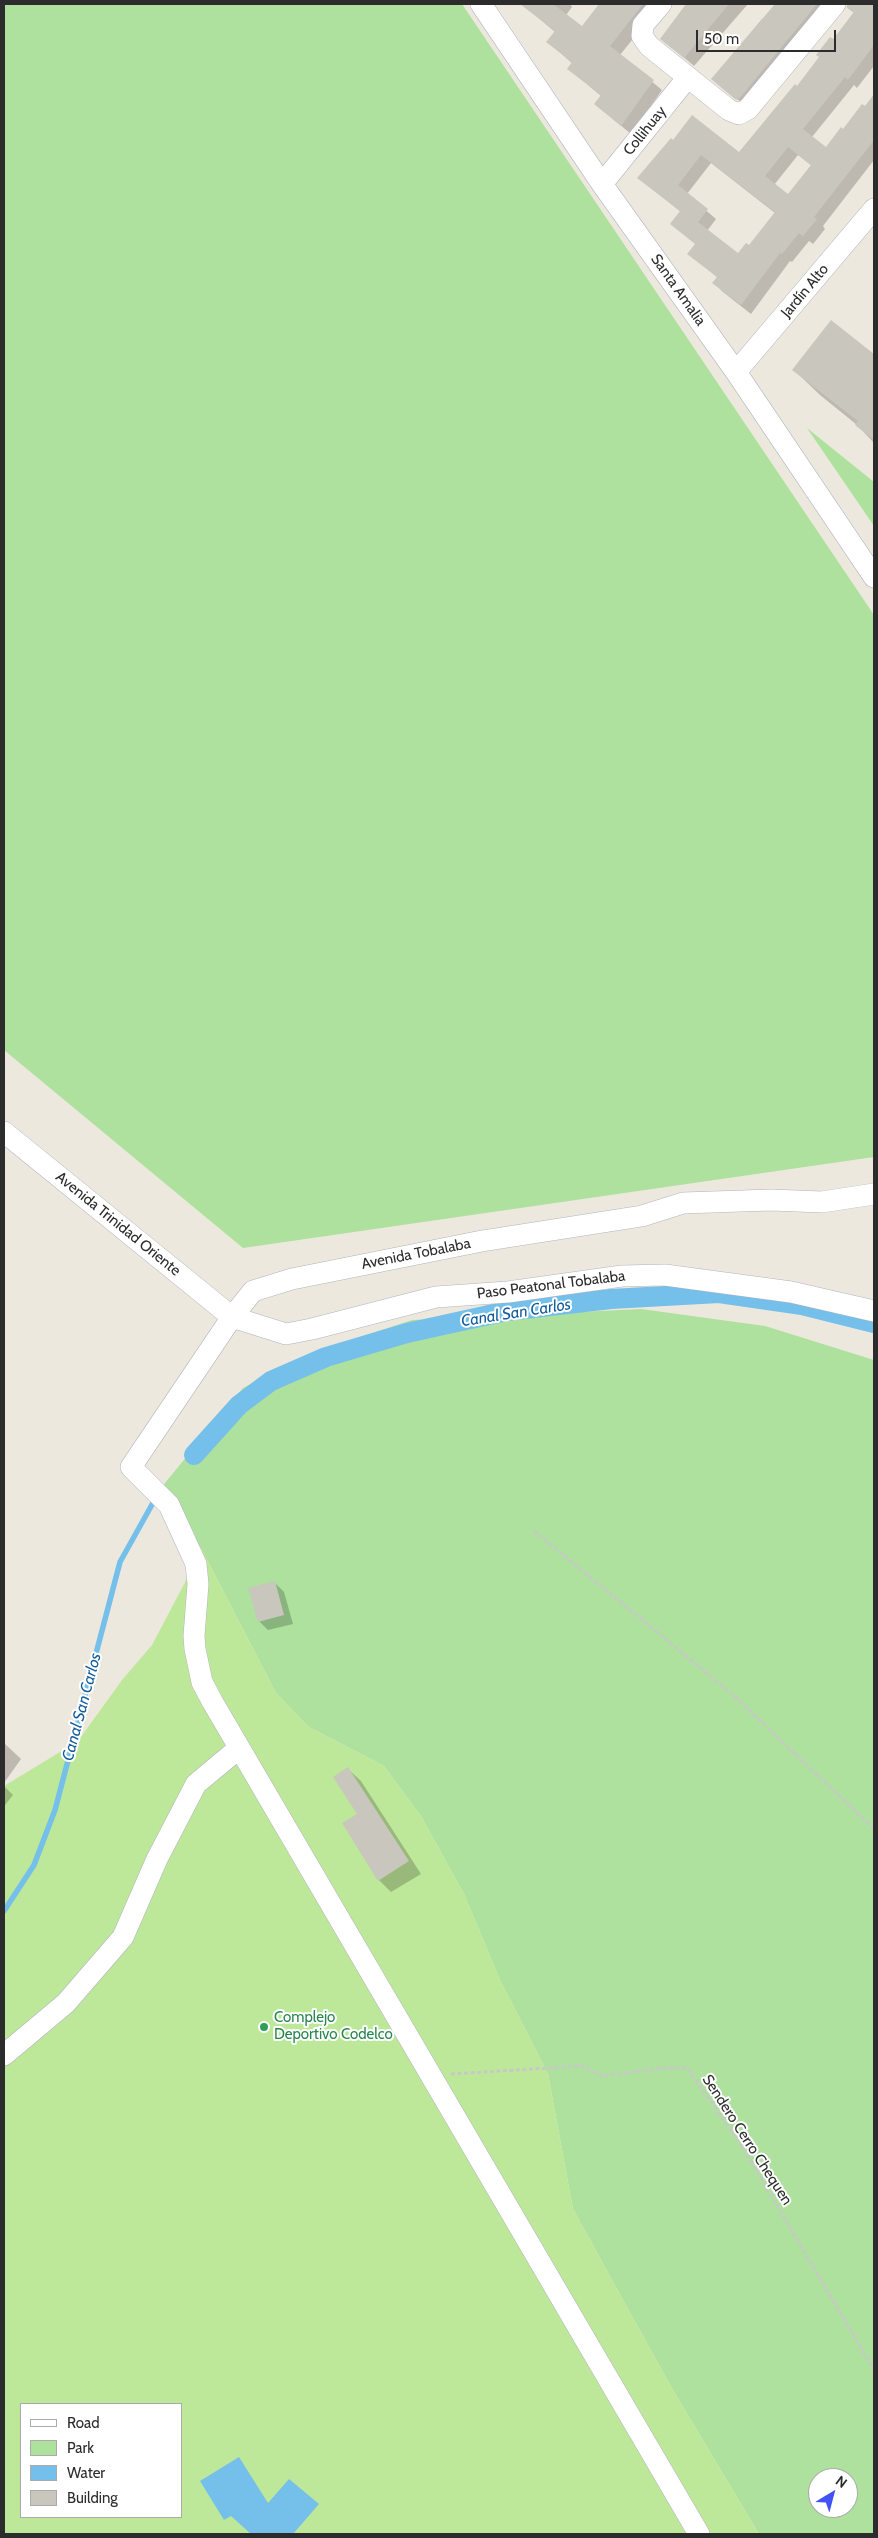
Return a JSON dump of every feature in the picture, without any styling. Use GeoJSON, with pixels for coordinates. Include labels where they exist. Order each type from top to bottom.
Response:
{"type":"FeatureCollection","features":[{"type":"Feature","properties":{"kind":"street","name":"Santa Amalia"},"geometry":{"type":"LineString","coordinates":[[481,4],[602,184],[736,372],[874,577]]}},
{"type":"Feature","properties":{"kind":"street"},"geometry":{"type":"LineString","coordinates":[[661,4],[643,25],[642,36],[649,46],[730,110],[739,114],[748,109],[835,4]]}},
{"type":"Feature","properties":{"kind":"street","name":"Collihuay"},"geometry":{"type":"LineString","coordinates":[[602,184],[688,77]]}},
{"type":"Feature","properties":{"kind":"street","name":"Jardín Alto"},"geometry":{"type":"LineString","coordinates":[[736,372],[874,209]]}},
{"type":"Feature","properties":{"kind":"street","name":"Avenida Trinidad Oriente"},"geometry":{"type":"LineString","coordinates":[[4,1132],[232,1316]]}},
{"type":"Feature","properties":{"kind":"street","name":"Avenida Tobalaba"},"geometry":{"type":"LineString","coordinates":[[238,1749],[202,1682],[194,1636],[198,1584],[196,1564],[182,1531],[168,1505],[131,1467],[232,1316],[253,1291],[292,1279],[482,1242],[642,1216],[683,1203],[771,1200],[822,1202],[874,1194]]}},
{"type":"Feature","properties":{"kind":"street","name":"Paso Peatonal Tobalaba"},"geometry":{"type":"LineString","coordinates":[[232,1316],[286,1334],[436,1297],[508,1292],[622,1276],[665,1274],[791,1292],[874,1311]]}},
{"type":"Feature","properties":{"kind":"street"},"geometry":{"type":"LineString","coordinates":[[4,2056],[66,2003],[123,1938],[157,1859],[196,1784],[238,1749],[699,2534]]}},
{"type":"Feature","properties":{"kind":"path"},"geometry":{"type":"LineString","coordinates":[[534,1531],[731,1693],[874,1829]]}},
{"type":"Feature","properties":{"kind":"path","name":"Sendero Cerro Chequen"},"geometry":{"type":"LineString","coordinates":[[429,2075],[582,2066],[602,2076],[664,2068],[687,2068],[742,2146],[874,2370]]}},
{"type":"Feature","properties":{"kind":"green space"},"geometry":{"type":"Polygon","coordinates":[[[4,4],[462,4],[874,615],[874,1157],[243,1248],[4,1050],[4,4]]]}},
{"type":"Feature","properties":{"kind":"green space"},"geometry":{"type":"Polygon","coordinates":[[[807,428],[874,482],[874,526],[807,428]]]}},
{"type":"Feature","properties":{"kind":"green space"},"geometry":{"type":"Polygon","coordinates":[[[641,1309],[765,1326],[874,1360],[874,2534],[759,2534],[670,2385],[573,2209],[548,2074],[500,1980],[464,1894],[421,1816],[384,1766],[309,1727],[276,1693],[202,1550],[160,1489],[243,1388],[317,1351],[412,1320],[641,1309]]]}},
{"type":"Feature","properties":{"kind":"green space","name":"Complejo Deportivo Codelco"},"geometry":{"type":"Polygon","coordinates":[[[202,1550],[276,1693],[309,1727],[384,1766],[421,1816],[464,1894],[500,1980],[548,2074],[573,2209],[670,2385],[759,2534],[4,2534],[4,1786],[78,1741],[122,1680],[152,1645],[202,1550]]]}},
{"type":"Feature","properties":{"kind":"water"},"geometry":{"type":"Polygon","coordinates":[[[239,2457],[268,2503],[289,2479],[319,2504],[293,2534],[251,2534],[231,2516],[224,2520],[200,2481],[239,2457]]]}},
{"type":"Feature","properties":{"kind":"building"},"geometry":{"type":"Polygon","coordinates":[[[520,4],[553,4],[582,26],[599,4],[643,4],[610,46],[654,80],[621,126],[594,104],[601,95],[567,69],[572,62],[546,42],[555,31],[520,4]]]}},
{"type":"Feature","properties":{"kind":"building"},"geometry":{"type":"Polygon","coordinates":[[[686,4],[729,4],[684,58],[660,39],[686,4]]]}},
{"type":"Feature","properties":{"kind":"building"},"geometry":{"type":"Polygon","coordinates":[[[775,4],[817,4],[738,100],[735,99],[711,79],[775,4]]]}},
{"type":"Feature","properties":{"kind":"building"},"geometry":{"type":"Polygon","coordinates":[[[847,4],[874,4],[874,45],[848,80],[845,77],[803,129],[826,147],[841,127],[843,129],[862,104],[865,106],[874,94],[874,140],[814,217],[817,219],[803,236],[799,233],[782,254],[780,253],[741,305],[712,283],[717,277],[687,254],[695,244],[670,224],[680,211],[637,178],[671,138],[673,140],[692,115],[739,152],[795,84],[797,86],[819,57],[816,55],[830,37],[833,39],[854,13],[847,8],[847,4]],[[788,147],[765,176],[788,194],[811,165],[788,147]],[[701,155],[678,185],[708,209],[698,222],[738,253],[746,243],[749,245],[775,212],[701,155]]]}},
{"type":"Feature","properties":{"kind":"building"},"geometry":{"type":"Polygon","coordinates":[[[831,320],[874,354],[874,440],[855,425],[858,421],[792,370],[831,320]]]}},
{"type":"Feature","properties":{"kind":"building"},"geometry":{"type":"Polygon","coordinates":[[[275,1581],[284,1615],[258,1622],[248,1588],[275,1581]]]}},
{"type":"Feature","properties":{"kind":"building"},"geometry":{"type":"Polygon","coordinates":[[[348,1767],[409,1861],[378,1881],[342,1823],[357,1814],[333,1777],[348,1767]]]}},
{"type":"Feature","properties":{"kind":"waterway","name":"Canal San Carlos"},"geometry":{"type":"LineString","coordinates":[[194,1455],[239,1405],[271,1381],[326,1357],[407,1333],[507,1311],[611,1299],[719,1293],[802,1305],[874,1323]]}},
{"type":"Feature","properties":{"kind":"waterway","name":"Canal San Carlos"},"geometry":{"type":"LineString","coordinates":[[4,1911],[34,1865],[55,1810],[120,1562],[154,1501]]}},
{"type":"Feature","properties":{"kind":"place","name":"Complejo Deportivo Codelco"},"geometry":{"type":"Point","coordinates":[264,2027]}}]}
